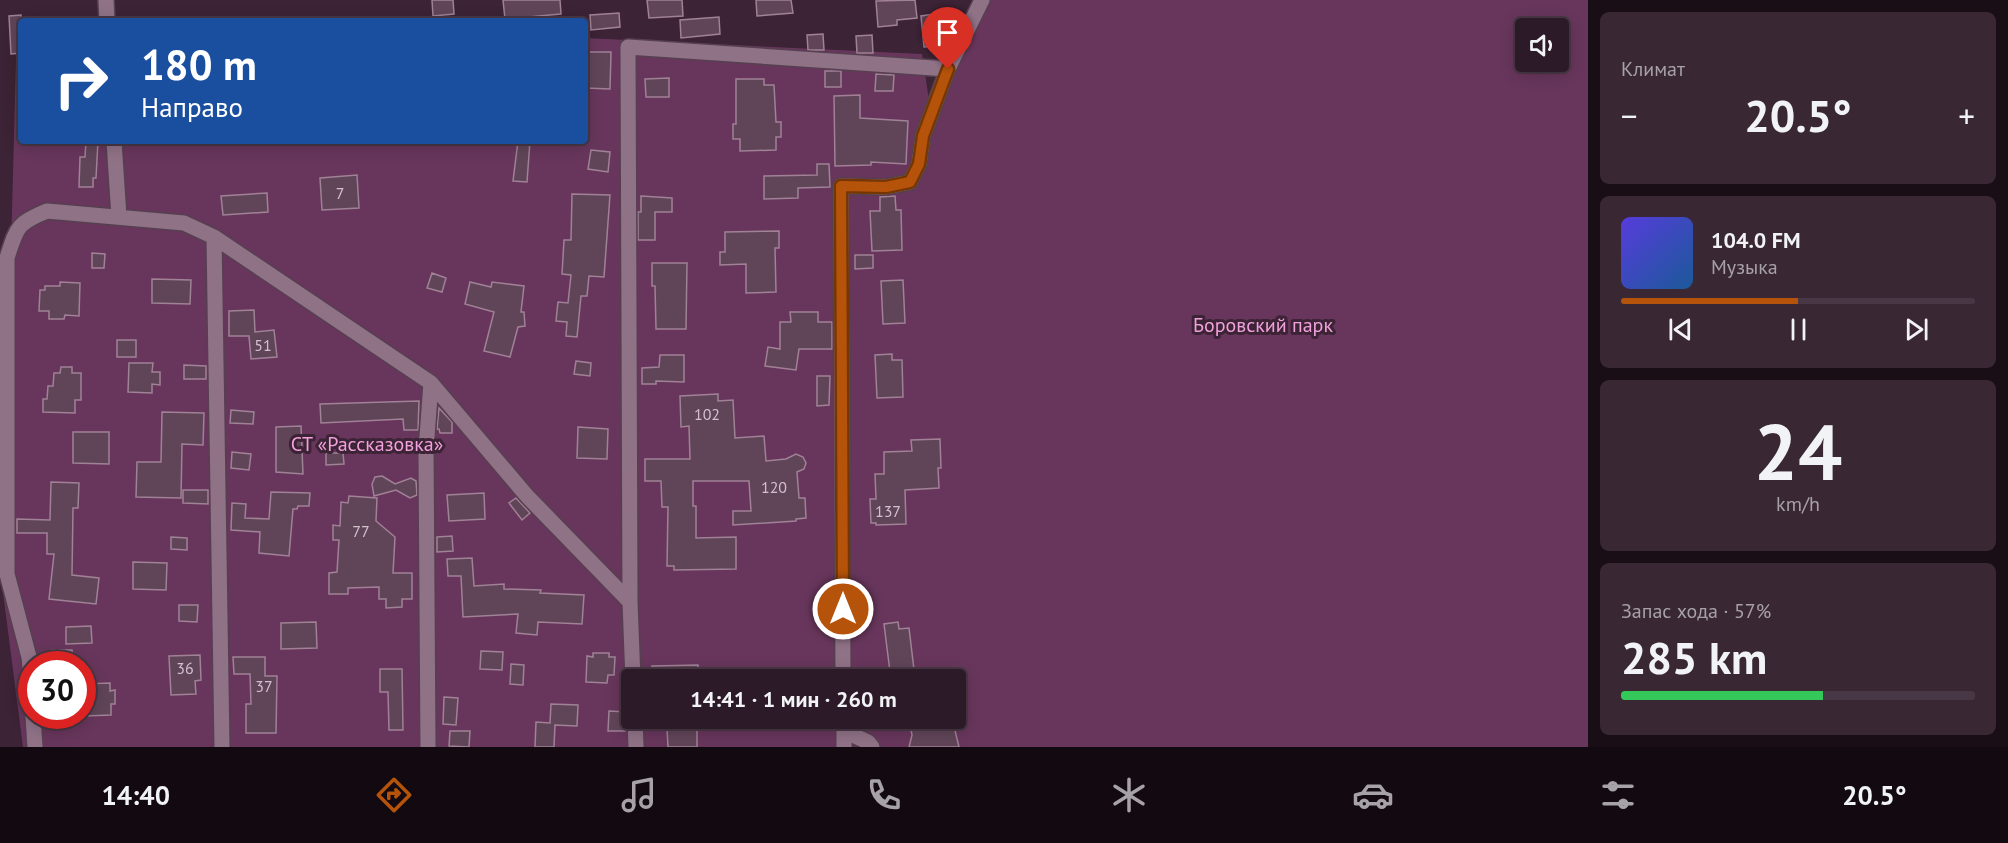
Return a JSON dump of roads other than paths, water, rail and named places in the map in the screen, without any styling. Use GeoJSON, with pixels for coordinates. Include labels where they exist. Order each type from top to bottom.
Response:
{"type":"FeatureCollection","features":[{"type":"Feature","properties":{"kind":"street"},"geometry":{"type":"LineString","coordinates":[[106,0],[107,18]]}},
{"type":"Feature","properties":{"kind":"street"},"geometry":{"type":"LineString","coordinates":[[843,669],[841,186],[886,187],[910,182],[919,164],[923,136],[948,69],[982,0]]}},
{"type":"Feature","properties":{"kind":"street"},"geometry":{"type":"LineString","coordinates":[[633,669],[630,602],[627,47],[948,69]]}},
{"type":"Feature","properties":{"kind":"street"},"geometry":{"type":"LineString","coordinates":[[114,144],[119,217]]}},
{"type":"Feature","properties":{"kind":"street"},"geometry":{"type":"LineString","coordinates":[[27,651],[7,574],[7,258],[16,231],[27,219],[47,211],[184,223],[214,237],[430,383],[527,496],[630,602]]}},
{"type":"Feature","properties":{"kind":"street"},"geometry":{"type":"LineString","coordinates":[[214,237],[222,747]]}},
{"type":"Feature","properties":{"kind":"street"},"geometry":{"type":"LineString","coordinates":[[428,747],[426,472],[430,383]]}},
{"type":"Feature","properties":{"kind":"street"},"geometry":{"type":"LineString","coordinates":[[34,729],[35,747]]}},
{"type":"Feature","properties":{"kind":"street"},"geometry":{"type":"LineString","coordinates":[[635,729],[636,747]]}},
{"type":"Feature","properties":{"kind":"street"},"geometry":{"type":"LineString","coordinates":[[844,729],[844,747]]}},
{"type":"Feature","properties":{"kind":"street"},"geometry":{"type":"LineString","coordinates":[[850,729],[872,747]]}},
{"type":"Feature","properties":{"kind":"park label","name":"Боровский парк"},"geometry":{"type":"Point","coordinates":[1263,325]}},
{"type":"Feature","properties":{"kind":"park label","name":"СТ «Рассказовка»"},"geometry":{"type":"Point","coordinates":[367,444]}}]}
